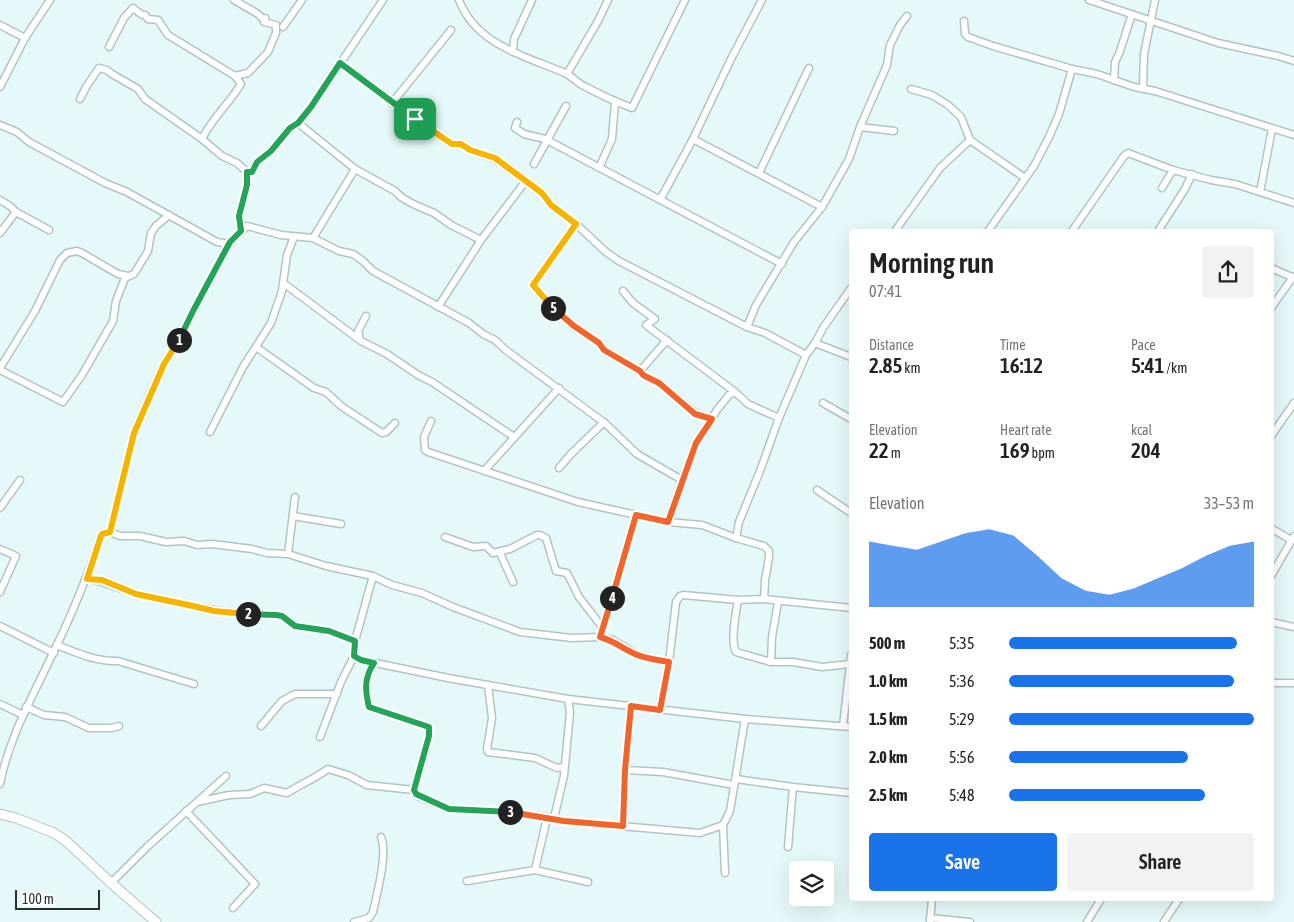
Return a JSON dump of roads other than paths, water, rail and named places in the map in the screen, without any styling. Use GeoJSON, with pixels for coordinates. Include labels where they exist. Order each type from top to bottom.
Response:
{"type":"FeatureCollection","features":[{"type":"Feature","properties":{"kind":"street"},"geometry":{"type":"LineString","coordinates":[[0,87],[25,38],[50,0]]}},
{"type":"Feature","properties":{"kind":"street"},"geometry":{"type":"LineString","coordinates":[[234,0],[262,18],[265,18],[264,22],[276,25],[276,33],[268,52],[248,73],[235,76]]}},
{"type":"Feature","properties":{"kind":"street"},"geometry":{"type":"LineString","coordinates":[[283,28],[302,0]]}},
{"type":"Feature","properties":{"kind":"street"},"geometry":{"type":"LineString","coordinates":[[247,172],[252,172],[257,162],[271,151],[311,107],[383,0]]}},
{"type":"Feature","properties":{"kind":"street"},"geometry":{"type":"LineString","coordinates":[[459,0],[466,15],[480,33],[513,52],[553,70],[567,74],[584,86],[615,102],[632,108],[685,0]]}},
{"type":"Feature","properties":{"kind":"street"},"geometry":{"type":"LineString","coordinates":[[513,52],[514,39],[532,0]]}},
{"type":"Feature","properties":{"kind":"street"},"geometry":{"type":"LineString","coordinates":[[567,74],[608,0]]}},
{"type":"Feature","properties":{"kind":"street"},"geometry":{"type":"LineString","coordinates":[[660,200],[693,139],[731,59],[762,0]]}},
{"type":"Feature","properties":{"kind":"street"},"geometry":{"type":"LineString","coordinates":[[1089,0],[1218,43],[1294,61]]}},
{"type":"Feature","properties":{"kind":"street"},"geometry":{"type":"LineString","coordinates":[[1143,89],[1144,54],[1155,0]]}},
{"type":"Feature","properties":{"kind":"street"},"geometry":{"type":"LineString","coordinates":[[109,48],[124,18],[133,8],[148,19],[158,20],[168,35],[235,76],[241,84],[213,120],[202,139]]}},
{"type":"Feature","properties":{"kind":"street"},"geometry":{"type":"LineString","coordinates":[[1114,80],[1115,62],[1132,14]]}},
{"type":"Feature","properties":{"kind":"street"},"geometry":{"type":"LineString","coordinates":[[748,328],[756,305],[794,242],[822,206],[850,159],[860,127],[887,66],[890,45],[907,16]]}},
{"type":"Feature","properties":{"kind":"street"},"geometry":{"type":"LineString","coordinates":[[964,20],[966,34],[973,39],[1072,69],[1097,74],[1155,91],[1294,135]]}},
{"type":"Feature","properties":{"kind":"street"},"geometry":{"type":"LineString","coordinates":[[0,25],[25,38]]}},
{"type":"Feature","properties":{"kind":"street"},"geometry":{"type":"LineString","coordinates":[[392,103],[450,30]]}},
{"type":"Feature","properties":{"kind":"street"},"geometry":{"type":"LineString","coordinates":[[340,63],[434,133],[452,144],[461,144],[470,150],[495,158],[542,193],[551,205],[619,261],[748,328],[765,333],[806,355]]}},
{"type":"Feature","properties":{"kind":"street"},"geometry":{"type":"LineString","coordinates":[[80,99],[99,68],[107,70],[138,89],[145,99],[202,139],[222,156],[237,163],[247,172],[247,185],[239,216],[241,231]]}},
{"type":"Feature","properties":{"kind":"street"},"geometry":{"type":"LineString","coordinates":[[759,172],[809,68]]}},
{"type":"Feature","properties":{"kind":"street"},"geometry":{"type":"LineString","coordinates":[[989,229],[1034,166],[1059,114],[1072,69]]}},
{"type":"Feature","properties":{"kind":"street"},"geometry":{"type":"LineString","coordinates":[[911,89],[932,95],[948,105],[961,117],[970,140],[1025,178]]}},
{"type":"Feature","properties":{"kind":"street"},"geometry":{"type":"LineString","coordinates":[[599,168],[612,139],[615,102]]}},
{"type":"Feature","properties":{"kind":"street"},"geometry":{"type":"LineString","coordinates":[[534,164],[566,106]]}},
{"type":"Feature","properties":{"kind":"street"},"geometry":{"type":"LineString","coordinates":[[517,122],[515,128],[524,134],[545,140],[782,264]]}},
{"type":"Feature","properties":{"kind":"street"},"geometry":{"type":"LineString","coordinates":[[298,123],[355,169],[395,191],[413,204],[434,213],[451,225],[481,240]]}},
{"type":"Feature","properties":{"kind":"street"},"geometry":{"type":"LineString","coordinates":[[0,125],[17,132],[29,142],[128,192],[217,242],[230,244]]}},
{"type":"Feature","properties":{"kind":"street"},"geometry":{"type":"LineString","coordinates":[[860,127],[894,131]]}},
{"type":"Feature","properties":{"kind":"street"},"geometry":{"type":"LineString","coordinates":[[1260,192],[1272,129]]}},
{"type":"Feature","properties":{"kind":"street"},"geometry":{"type":"LineString","coordinates":[[693,139],[822,206]]}},
{"type":"Feature","properties":{"kind":"street"},"geometry":{"type":"LineString","coordinates":[[896,229],[940,168],[970,140]]}},
{"type":"Feature","properties":{"kind":"street"},"geometry":{"type":"LineString","coordinates":[[1073,229],[1126,153],[1130,152],[1173,170],[1260,192],[1294,203]]}},
{"type":"Feature","properties":{"kind":"street"},"geometry":{"type":"LineString","coordinates":[[314,238],[355,169]]}},
{"type":"Feature","properties":{"kind":"street"},"geometry":{"type":"LineString","coordinates":[[1162,188],[1173,170]]}},
{"type":"Feature","properties":{"kind":"street"},"geometry":{"type":"LineString","coordinates":[[1159,229],[1185,189],[1192,174]]}},
{"type":"Feature","properties":{"kind":"street"},"geometry":{"type":"LineString","coordinates":[[438,307],[481,240],[525,182]]}},
{"type":"Feature","properties":{"kind":"street"},"geometry":{"type":"LineString","coordinates":[[0,200],[16,212],[49,230]]}},
{"type":"Feature","properties":{"kind":"street"},"geometry":{"type":"LineString","coordinates":[[0,233],[16,212]]}},
{"type":"Feature","properties":{"kind":"street"},"geometry":{"type":"LineString","coordinates":[[128,276],[118,274],[82,253],[67,253],[60,260],[36,311],[0,369],[63,402],[82,375],[114,320],[116,301],[125,278],[134,274],[148,251],[151,234],[156,226],[168,215]]}},
{"type":"Feature","properties":{"kind":"street"},"geometry":{"type":"LineString","coordinates":[[576,224],[533,285],[555,310],[599,343],[604,350],[659,383],[695,414],[712,419]]}},
{"type":"Feature","properties":{"kind":"street"},"geometry":{"type":"LineString","coordinates":[[110,532],[134,433],[164,364],[183,333],[230,244],[247,226],[281,236],[314,238],[363,260],[373,271],[469,322],[604,422],[637,454],[682,480]]}},
{"type":"Feature","properties":{"kind":"street"},"geometry":{"type":"LineString","coordinates":[[210,432],[243,367],[271,323],[282,291],[287,255],[294,237]]}},
{"type":"Feature","properties":{"kind":"street"},"geometry":{"type":"LineString","coordinates":[[1274,269],[1294,278],[1274,304]]}},
{"type":"Feature","properties":{"kind":"street"},"geometry":{"type":"LineString","coordinates":[[286,285],[361,341],[387,354],[514,436]]}},
{"type":"Feature","properties":{"kind":"street"},"geometry":{"type":"LineString","coordinates":[[623,291],[633,303],[655,319],[646,325],[736,392],[748,404],[779,418]]}},
{"type":"Feature","properties":{"kind":"street"},"geometry":{"type":"LineString","coordinates":[[736,538],[739,522],[779,418],[806,355],[849,291]]}},
{"type":"Feature","properties":{"kind":"street"},"geometry":{"type":"LineString","coordinates":[[361,341],[358,331],[366,316]]}},
{"type":"Feature","properties":{"kind":"street"},"geometry":{"type":"LineString","coordinates":[[640,371],[667,340]]}},
{"type":"Feature","properties":{"kind":"street"},"geometry":{"type":"LineString","coordinates":[[815,343],[849,356]]}},
{"type":"Feature","properties":{"kind":"street"},"geometry":{"type":"LineString","coordinates":[[256,347],[314,388],[326,392],[341,406],[382,433],[386,432],[395,423]]}},
{"type":"Feature","properties":{"kind":"street"},"geometry":{"type":"LineString","coordinates":[[484,471],[559,388]]}},
{"type":"Feature","properties":{"kind":"street"},"geometry":{"type":"LineString","coordinates":[[668,522],[696,443],[729,395],[736,392]]}},
{"type":"Feature","properties":{"kind":"street"},"geometry":{"type":"LineString","coordinates":[[1274,432],[1294,403]]}},
{"type":"Feature","properties":{"kind":"street"},"geometry":{"type":"LineString","coordinates":[[823,404],[849,418]]}},
{"type":"Feature","properties":{"kind":"street"},"geometry":{"type":"LineString","coordinates":[[430,421],[424,438],[425,450],[578,502],[668,522],[702,525],[764,546],[769,552],[764,599]]}},
{"type":"Feature","properties":{"kind":"street"},"geometry":{"type":"LineString","coordinates":[[559,468],[604,422]]}},
{"type":"Feature","properties":{"kind":"street"},"geometry":{"type":"LineString","coordinates":[[0,508],[20,480]]}},
{"type":"Feature","properties":{"kind":"street"},"geometry":{"type":"LineString","coordinates":[[817,490],[849,512]]}},
{"type":"Feature","properties":{"kind":"street"},"geometry":{"type":"LineString","coordinates":[[288,554],[295,497]]}},
{"type":"Feature","properties":{"kind":"street"},"geometry":{"type":"LineString","coordinates":[[600,637],[636,515]]}},
{"type":"Feature","properties":{"kind":"street"},"geometry":{"type":"LineString","coordinates":[[293,516],[341,524]]}},
{"type":"Feature","properties":{"kind":"street"},"geometry":{"type":"LineString","coordinates":[[1274,529],[1293,538],[1274,571]]}},
{"type":"Feature","properties":{"kind":"street"},"geometry":{"type":"LineString","coordinates":[[0,784],[8,754],[26,707],[54,653],[87,579],[101,536],[110,532],[120,536],[140,536],[166,542],[184,541],[197,545],[217,544],[267,553],[288,554],[326,566],[373,576],[392,585],[422,593],[453,607],[520,632],[572,638],[600,637],[613,640],[636,654],[669,662]]}},
{"type":"Feature","properties":{"kind":"street"},"geometry":{"type":"LineString","coordinates":[[445,538],[473,547],[486,546],[493,553],[500,553],[537,535],[544,536],[556,571],[567,573],[579,597],[602,628]]}},
{"type":"Feature","properties":{"kind":"street"},"geometry":{"type":"LineString","coordinates":[[0,549],[16,556],[0,592]]}},
{"type":"Feature","properties":{"kind":"street"},"geometry":{"type":"LineString","coordinates":[[500,553],[513,582]]}},
{"type":"Feature","properties":{"kind":"street"},"geometry":{"type":"LineString","coordinates":[[320,737],[336,694],[354,656],[355,641],[373,576]]}},
{"type":"Feature","properties":{"kind":"street"},"geometry":{"type":"LineString","coordinates":[[87,579],[102,580],[136,594],[214,611],[282,616],[295,626],[329,631],[355,641]]}},
{"type":"Feature","properties":{"kind":"street"},"geometry":{"type":"LineString","coordinates":[[660,710],[669,662],[676,602],[683,594],[738,600],[764,599],[778,602],[849,608]]}},
{"type":"Feature","properties":{"kind":"street"},"geometry":{"type":"LineString","coordinates":[[738,600],[734,640],[735,650],[747,656],[771,662],[793,662],[822,667],[849,664]]}},
{"type":"Feature","properties":{"kind":"street"},"geometry":{"type":"LineString","coordinates":[[771,662],[772,637],[778,602]]}},
{"type":"Feature","properties":{"kind":"street"},"geometry":{"type":"LineString","coordinates":[[1274,623],[1294,628]]}},
{"type":"Feature","properties":{"kind":"street"},"geometry":{"type":"LineString","coordinates":[[0,626],[54,653]]}},
{"type":"Feature","properties":{"kind":"street"},"geometry":{"type":"LineString","coordinates":[[57,645],[81,655],[106,662],[118,661],[194,684]]}},
{"type":"Feature","properties":{"kind":"street"},"geometry":{"type":"LineString","coordinates":[[354,656],[374,663],[568,699],[745,719],[849,727]]}},
{"type":"Feature","properties":{"kind":"street"},"geometry":{"type":"LineString","coordinates":[[374,663],[365,680],[369,707],[429,727],[429,736],[414,790],[418,796],[449,809],[506,812],[564,821],[700,833],[723,825]]}},
{"type":"Feature","properties":{"kind":"street"},"geometry":{"type":"LineString","coordinates":[[844,726],[849,674]]}},
{"type":"Feature","properties":{"kind":"street"},"geometry":{"type":"LineString","coordinates":[[1274,683],[1294,683]]}},
{"type":"Feature","properties":{"kind":"street"},"geometry":{"type":"LineString","coordinates":[[488,685],[492,718],[488,752],[535,758],[557,768],[564,767]]}},
{"type":"Feature","properties":{"kind":"street"},"geometry":{"type":"LineString","coordinates":[[262,726],[282,701],[295,694],[336,694]]}},
{"type":"Feature","properties":{"kind":"street"},"geometry":{"type":"LineString","coordinates":[[663,696],[668,710]]}},
{"type":"Feature","properties":{"kind":"street"},"geometry":{"type":"LineString","coordinates":[[535,870],[564,776],[570,712],[568,699]]}},
{"type":"Feature","properties":{"kind":"street"},"geometry":{"type":"LineString","coordinates":[[0,704],[23,715]]}},
{"type":"Feature","properties":{"kind":"street"},"geometry":{"type":"LineString","coordinates":[[623,826],[625,770],[631,706]]}},
{"type":"Feature","properties":{"kind":"street"},"geometry":{"type":"LineString","coordinates":[[26,707],[44,714],[65,717],[90,728],[112,728],[119,726]]}},
{"type":"Feature","properties":{"kind":"street"},"geometry":{"type":"LineString","coordinates":[[725,873],[723,825],[730,811],[745,719]]}},
{"type":"Feature","properties":{"kind":"street"},"geometry":{"type":"LineString","coordinates":[[196,802],[229,795],[250,794],[264,788],[287,793],[328,769],[348,775],[367,785],[414,790]]}},
{"type":"Feature","properties":{"kind":"street"},"geometry":{"type":"LineString","coordinates":[[625,770],[663,772],[735,782],[849,793]]}},
{"type":"Feature","properties":{"kind":"street"},"geometry":{"type":"LineString","coordinates":[[110,883],[226,776]]}},
{"type":"Feature","properties":{"kind":"street"},"geometry":{"type":"LineString","coordinates":[[788,847],[793,787]]}},
{"type":"Feature","properties":{"kind":"street"},"geometry":{"type":"LineString","coordinates":[[186,811],[255,884],[233,908]]}},
{"type":"Feature","properties":{"kind":"street"},"geometry":{"type":"LineString","coordinates":[[1,814],[54,833],[81,854],[110,883],[156,922]]}},
{"type":"Feature","properties":{"kind":"street"},"geometry":{"type":"LineString","coordinates":[[354,922],[369,918],[373,912],[384,858],[381,837]]}},
{"type":"Feature","properties":{"kind":"street"},"geometry":{"type":"LineString","coordinates":[[467,881],[535,870],[588,882]]}},
{"type":"Feature","properties":{"kind":"street"},"geometry":{"type":"LineString","coordinates":[[932,901],[930,920],[970,922]]}},
{"type":"Feature","properties":{"kind":"street"},"geometry":{"type":"LineString","coordinates":[[1087,922],[1100,901]]}},
{"type":"Feature","properties":{"kind":"street"},"geometry":{"type":"LineString","coordinates":[[1164,922],[1178,901]]}}]}
